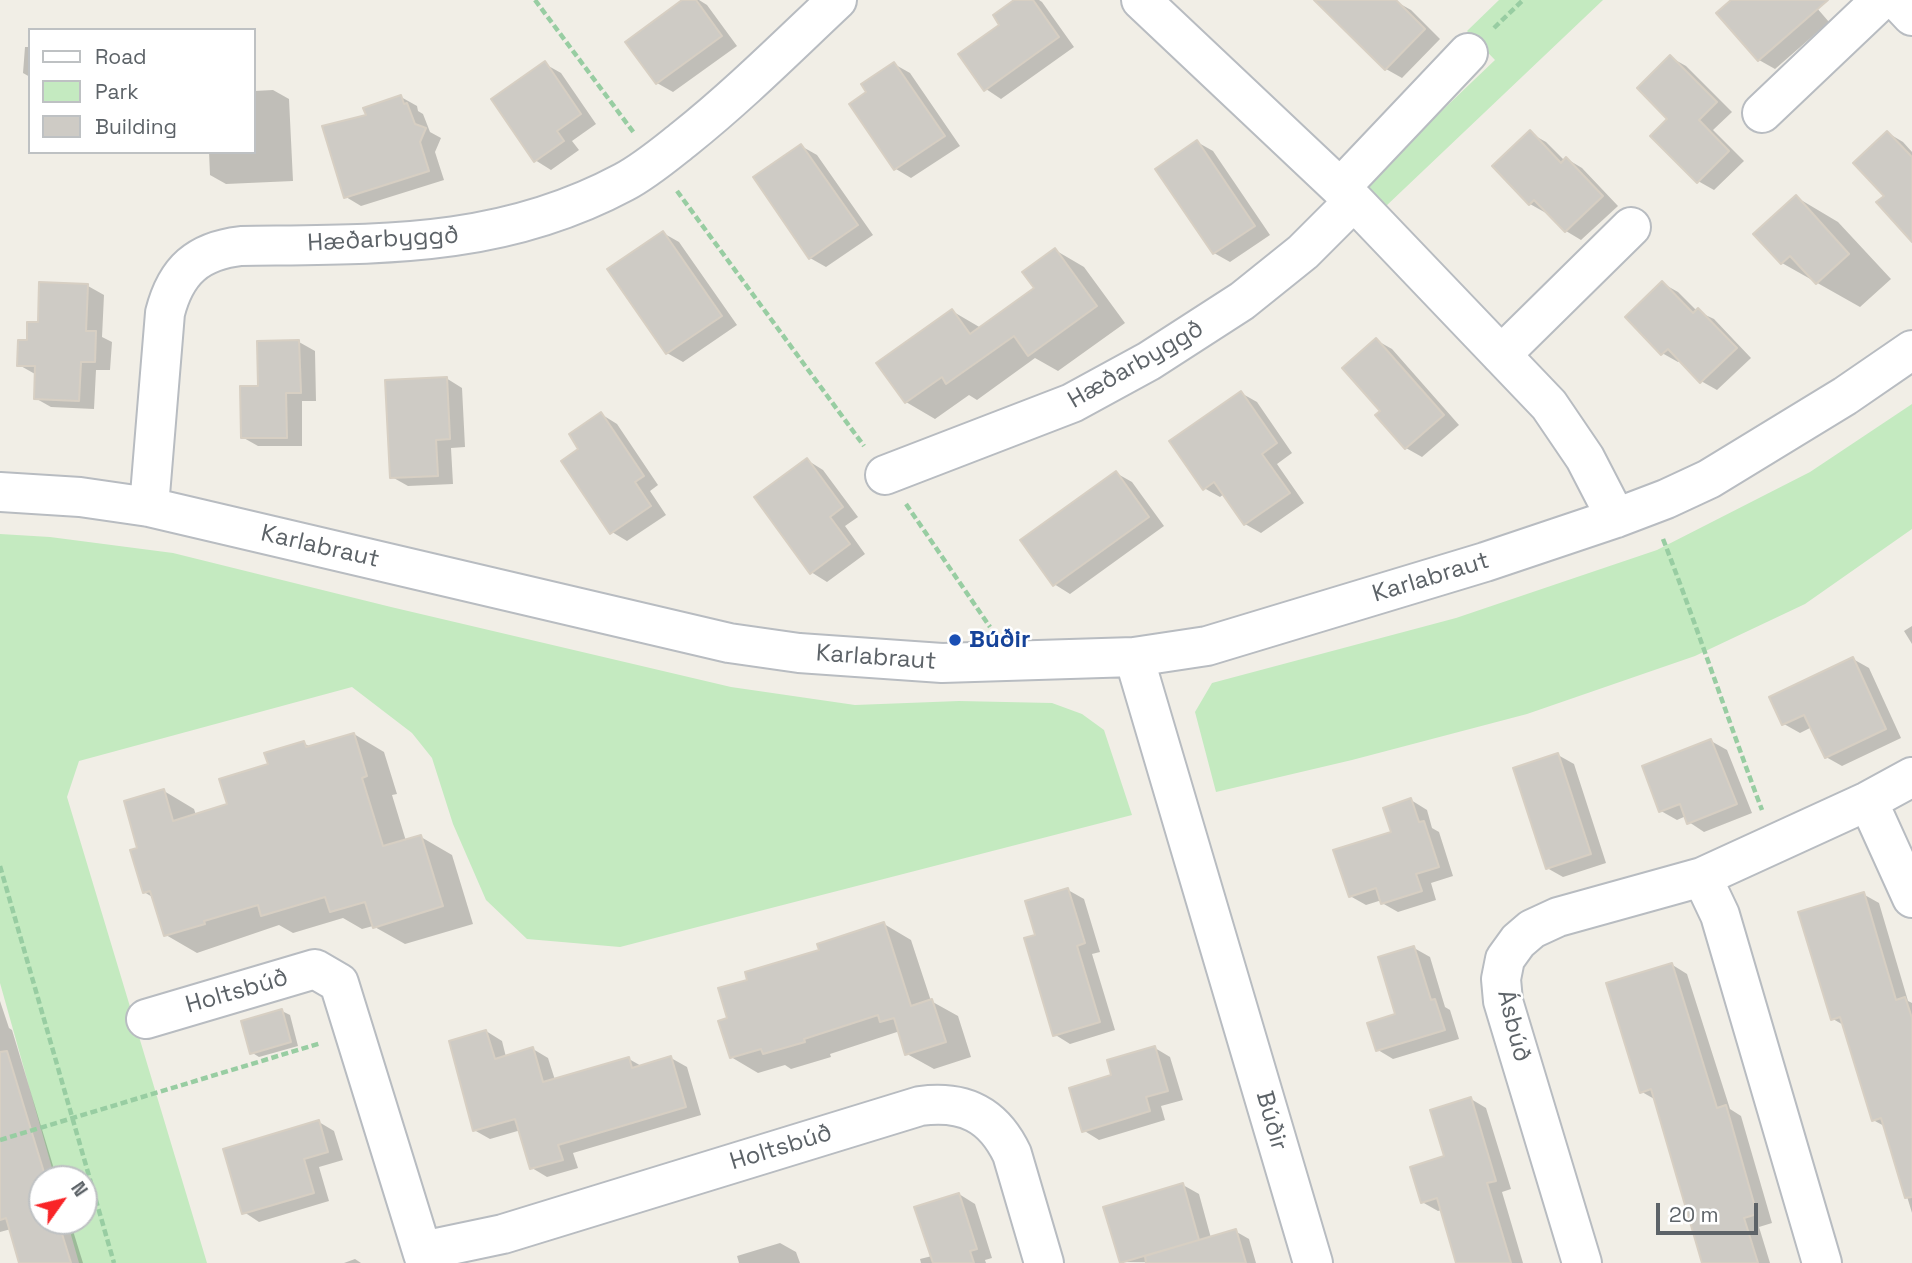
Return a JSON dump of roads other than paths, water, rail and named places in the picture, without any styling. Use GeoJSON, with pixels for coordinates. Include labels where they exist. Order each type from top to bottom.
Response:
{"type":"FeatureCollection","features":[{"type":"Feature","properties":{"kind":"street","name":"Hæðarbyggð"},"geometry":{"type":"LineString","coordinates":[[149,507],[165,313],[168,300],[180,277],[197,259],[225,248],[242,246],[398,244],[476,234],[511,226],[584,201],[625,182],[718,112],[837,0]]}},
{"type":"Feature","properties":{"kind":"street"},"geometry":{"type":"LineString","coordinates":[[1141,0],[1347,195],[1549,405],[1585,458],[1616,518]]}},
{"type":"Feature","properties":{"kind":"street"},"geometry":{"type":"LineString","coordinates":[[1762,113],[1881,0]]}},
{"type":"Feature","properties":{"kind":"street"},"geometry":{"type":"LineString","coordinates":[[1897,0],[1912,16]]}},
{"type":"Feature","properties":{"kind":"street","name":"Hæðarbyggð"},"geometry":{"type":"LineString","coordinates":[[885,475],[1072,403],[1149,361],[1242,301],[1303,252],[1347,195],[1468,53]]}},
{"type":"Feature","properties":{"kind":"street"},"geometry":{"type":"LineString","coordinates":[[1502,355],[1631,227]]}},
{"type":"Feature","properties":{"kind":"street","name":"Karlabraut"},"geometry":{"type":"LineString","coordinates":[[0,492],[80,497],[149,507],[729,643],[799,653],[942,663],[1134,657],[1207,646],[1485,562],[1616,518],[1709,479],[1846,396],[1912,350]]}},
{"type":"Feature","properties":{"kind":"street","name":"Búðir"},"geometry":{"type":"LineString","coordinates":[[1134,657],[1313,1263]]}},
{"type":"Feature","properties":{"kind":"street","name":"Ásbúð"},"geometry":{"type":"LineString","coordinates":[[1582,1263],[1503,1001],[1501,979],[1505,959],[1532,929],[1558,917],[1702,877],[1868,801],[1912,777]]}},
{"type":"Feature","properties":{"kind":"street"},"geometry":{"type":"LineString","coordinates":[[1868,801],[1912,898]]}},
{"type":"Feature","properties":{"kind":"street"},"geometry":{"type":"LineString","coordinates":[[1702,877],[1720,915],[1822,1263]]}},
{"type":"Feature","properties":{"kind":"street","name":"Holtsbúð"},"geometry":{"type":"LineString","coordinates":[[146,1018],[315,969],[339,983],[424,1257],[920,1105],[937,1103],[976,1112],[995,1126],[1004,1139],[1012,1154],[1044,1263]]}},
{"type":"Feature","properties":{"kind":"place","name":"Búðir"},"geometry":{"type":"Point","coordinates":[955,640]}}]}
